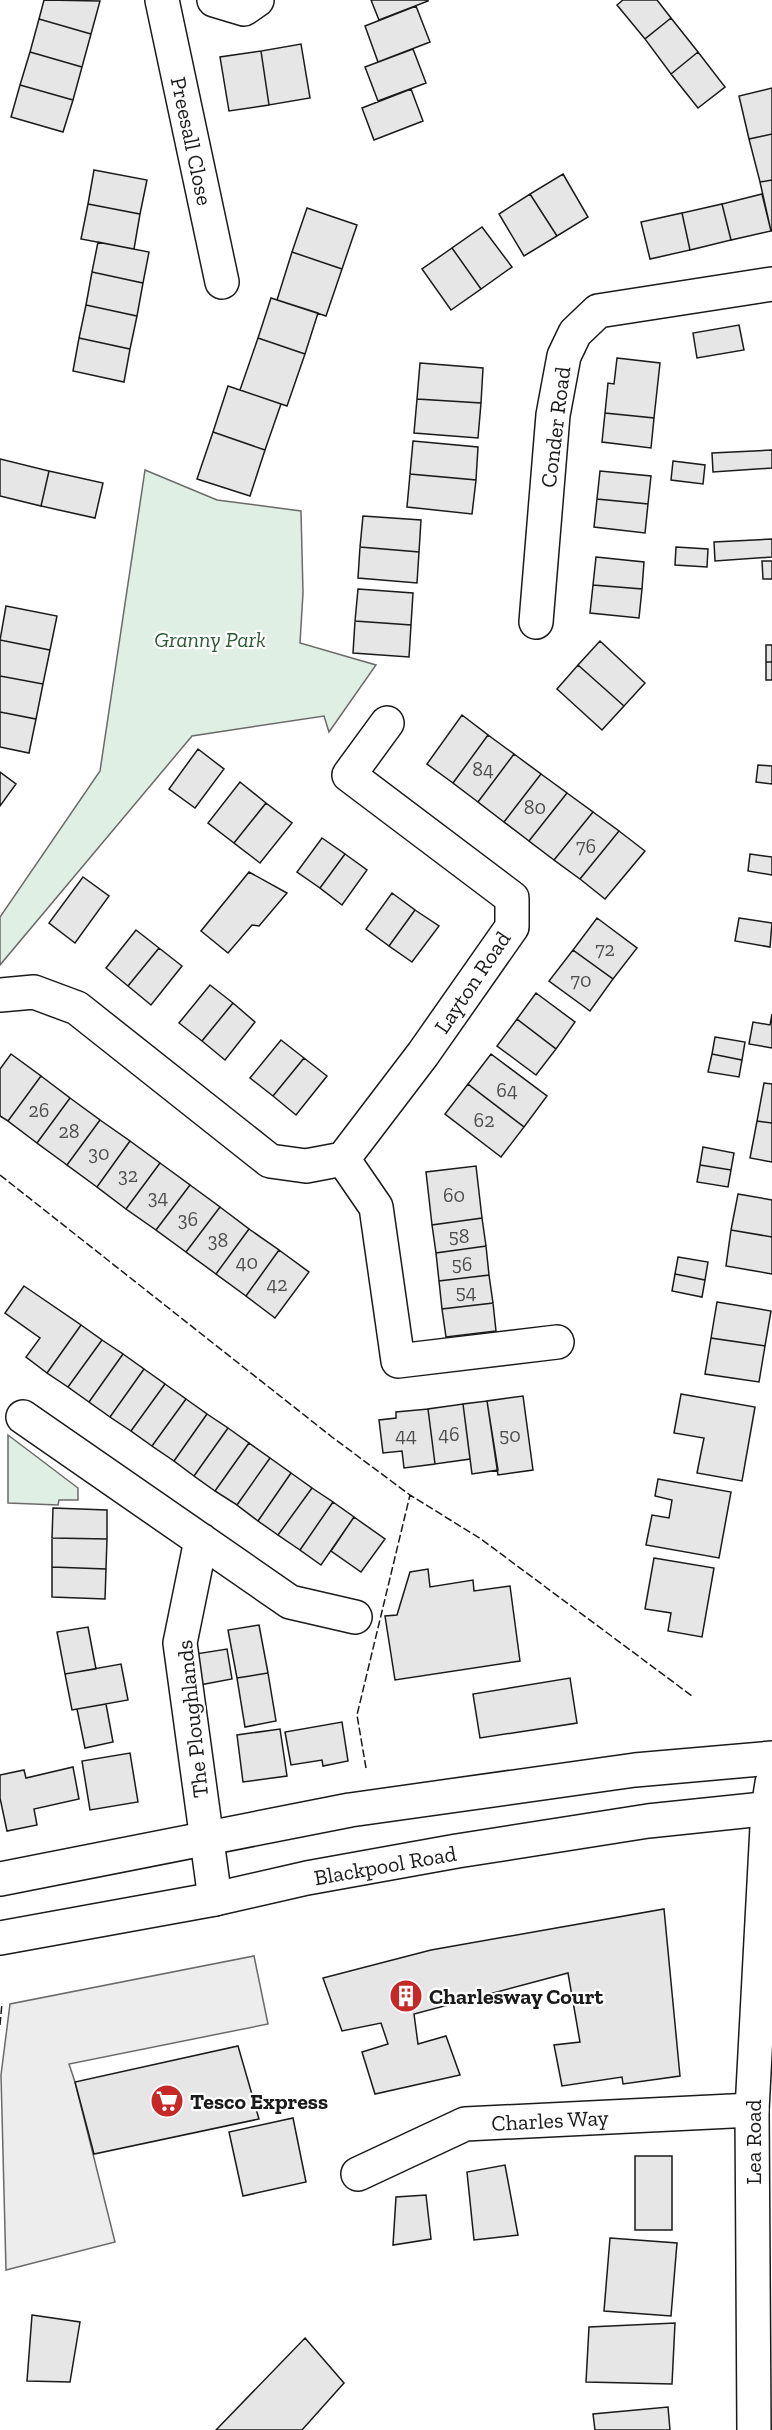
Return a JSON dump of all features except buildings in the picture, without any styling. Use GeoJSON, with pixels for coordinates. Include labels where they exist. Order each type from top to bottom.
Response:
{"type":"FeatureCollection","features":[{"type":"Feature","properties":{"kind":"main road","name":"Preesall Close"},"geometry":{"type":"LineString","coordinates":[[162,0],[222,282]]}},
{"type":"Feature","properties":{"kind":"main road"},"geometry":{"type":"LineString","coordinates":[[214,0],[244,9],[257,0]]}},
{"type":"Feature","properties":{"kind":"main road","name":"Conder Road"},"geometry":{"type":"LineString","coordinates":[[536,622],[553,415],[564,356],[575,333],[598,311],[772,284]]}},
{"type":"Feature","properties":{"kind":"main road","name":"Layton Road"},"geometry":{"type":"LineString","coordinates":[[343,1159],[423,1054],[512,927],[512,898],[349,775],[387,723]]}},
{"type":"Feature","properties":{"kind":"main road"},"geometry":{"type":"LineString","coordinates":[[0,995],[34,992],[77,1008],[270,1161],[306,1166],[343,1159],[376,1207],[398,1361],[557,1342]]}},
{"type":"Feature","properties":{"kind":"main road"},"geometry":{"type":"LineString","coordinates":[[23,1417],[290,1602],[355,1617]]}},
{"type":"Feature","properties":{"kind":"main road","name":"The Ploughlands"},"geometry":{"type":"LineString","coordinates":[[201,1540],[180,1643],[215,1899]]}},
{"type":"Feature","properties":{"kind":"main road"},"geometry":{"type":"LineString","coordinates":[[0,1879],[350,1810],[635,1770],[772,1758]]}},
{"type":"Feature","properties":{"kind":"main road","name":"Blackpool Road"},"geometry":{"type":"LineString","coordinates":[[0,1938],[215,1899],[307,1878],[457,1851],[771,1800]]}},
{"type":"Feature","properties":{"kind":"main road","name":"Lea Road"},"geometry":{"type":"LineString","coordinates":[[754,2430],[752,2110],[771,1800]]}},
{"type":"Feature","properties":{"kind":"main road","name":"Charles Way"},"geometry":{"type":"LineString","coordinates":[[358,2174],[465,2124],[752,2110]]}},
{"type":"Feature","properties":{"kind":"green space","name":"Granny Park"},"geometry":{"type":"Polygon","coordinates":[[[145,470],[217,500],[301,511],[303,593],[300,643],[376,665],[329,732],[324,716],[192,736],[0,965],[0,917],[100,771],[145,470]]]}},
{"type":"Feature","properties":{"kind":"green space"},"geometry":{"type":"Polygon","coordinates":[[[8,1435],[78,1488],[78,1500],[59,1500],[58,1505],[8,1503],[8,1435]]]}},
{"type":"Feature","properties":{"kind":"shaded area"},"geometry":{"type":"Polygon","coordinates":[[[254,1956],[268,2024],[69,2064],[115,2242],[6,2270],[1,2075],[10,2004],[254,1956]]]}},
{"type":"Feature","properties":{"kind":"fence"},"geometry":{"type":"LineString","coordinates":[[0,1175],[332,1437],[410,1495],[481,1539],[692,1696]]}},
{"type":"Feature","properties":{"kind":"fence"},"geometry":{"type":"LineString","coordinates":[[366,1768],[357,1715],[410,1495]]}},
{"type":"Feature","properties":{"kind":"fence"},"geometry":{"type":"LineString","coordinates":[[0,2025],[2,2003]]}},
{"type":"Feature","properties":{"kind":"place","name":"Charlesway Court"},"geometry":{"type":"Point","coordinates":[406,1996]}},
{"type":"Feature","properties":{"kind":"place","name":"Tesco Express"},"geometry":{"type":"Point","coordinates":[167,2101]}}]}
